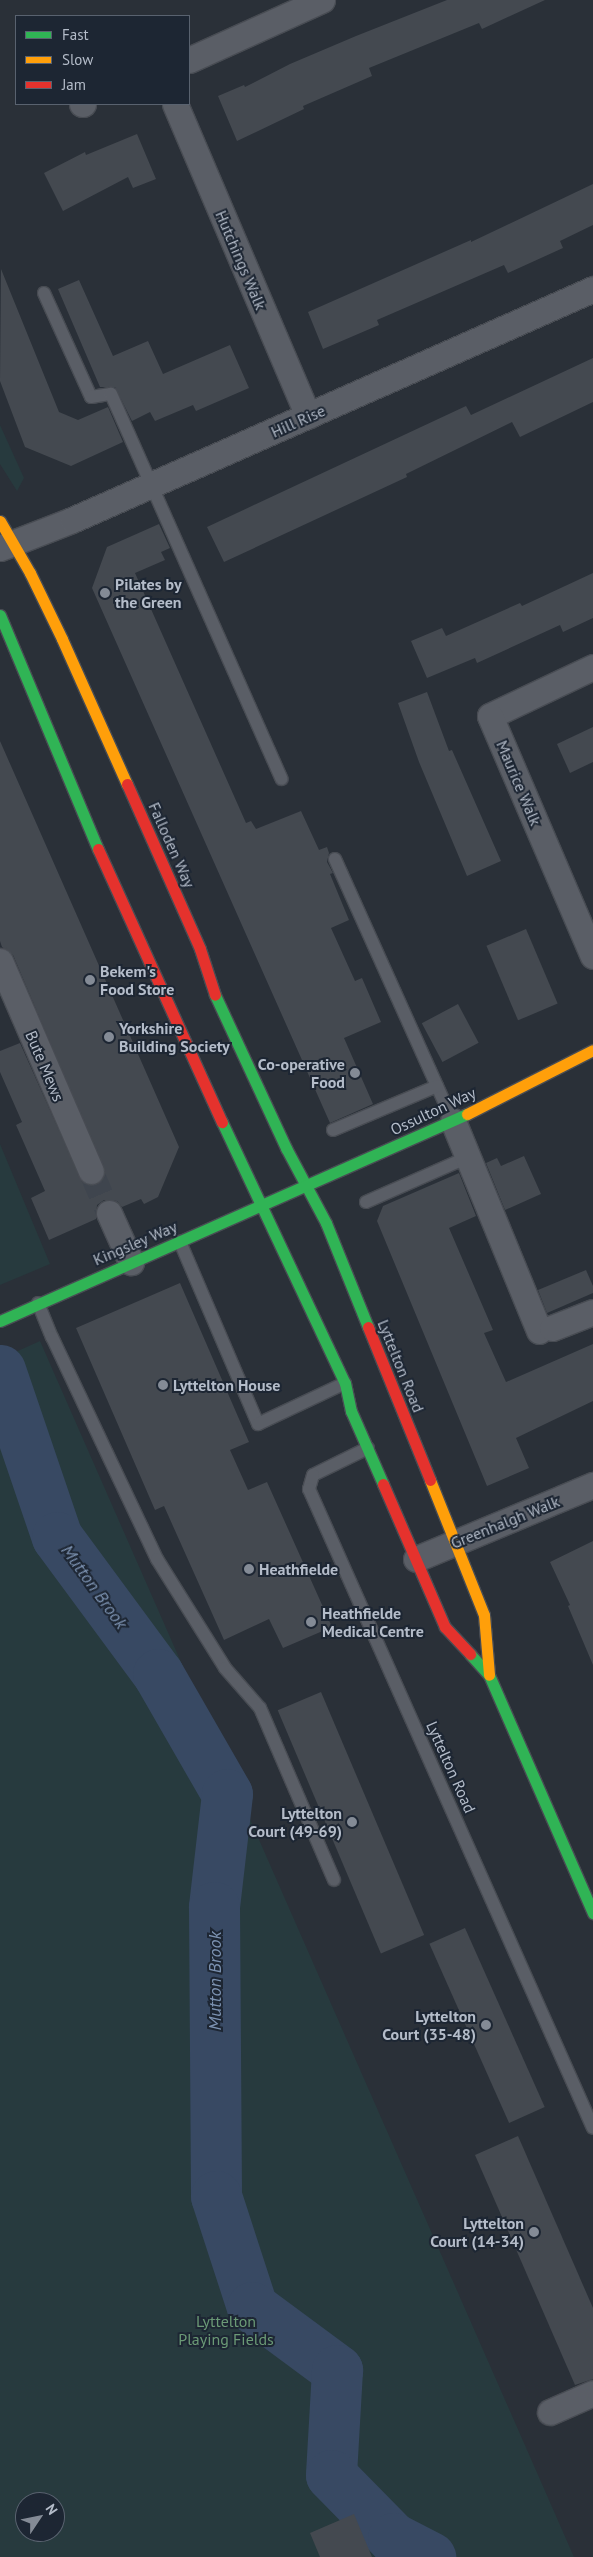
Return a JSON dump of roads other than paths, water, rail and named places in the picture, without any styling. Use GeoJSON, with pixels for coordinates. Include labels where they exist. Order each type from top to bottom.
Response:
{"type":"FeatureCollection","features":[{"type":"Feature","properties":{"kind":"main road","name":"Falloden Way"},"geometry":{"type":"LineString","coordinates":[[0,521],[6,545],[30,573],[62,639],[200,949],[211,986],[306,1186]]}},
{"type":"Feature","properties":{"kind":"main road"},"geometry":{"type":"LineString","coordinates":[[0,615],[88,827],[261,1205]]}},
{"type":"Feature","properties":{"kind":"main road","name":"Ossulton Way"},"geometry":{"type":"LineString","coordinates":[[283,1196],[453,1122],[593,1050]]}},
{"type":"Feature","properties":{"kind":"main road","name":"Lyttelton Road"},"geometry":{"type":"LineString","coordinates":[[306,1186],[326,1223],[484,1615],[489,1675]]}},
{"type":"Feature","properties":{"kind":"main road","name":"Kingsley Way"},"geometry":{"type":"LineString","coordinates":[[0,1321],[283,1196]]}},
{"type":"Feature","properties":{"kind":"main road","name":"Lyttelton Road"},"geometry":{"type":"LineString","coordinates":[[261,1205],[345,1384],[351,1411],[446,1627],[489,1675],[593,1913]]}},
{"type":"Feature","properties":{"kind":"street"},"geometry":{"type":"LineString","coordinates":[[190,60],[322,0]]}},
{"type":"Feature","properties":{"kind":"street","name":"Hutchings Walk"},"geometry":{"type":"LineString","coordinates":[[175,105],[308,416]]}},
{"type":"Feature","properties":{"kind":"street","name":"Hill Rise"},"geometry":{"type":"LineString","coordinates":[[6,545],[72,520],[593,289]]}},
{"type":"Feature","properties":{"kind":"street","name":"Maurice Walk"},"geometry":{"type":"LineString","coordinates":[[593,667],[490,716],[593,956]]}},
{"type":"Feature","properties":{"kind":"street","name":"Bute Mews"},"geometry":{"type":"LineString","coordinates":[[0,961],[91,1171]]}},
{"type":"Feature","properties":{"kind":"street"},"geometry":{"type":"LineString","coordinates":[[453,1122],[546,1330],[593,1312]]}},
{"type":"Feature","properties":{"kind":"street"},"geometry":{"type":"LineString","coordinates":[[109,1213],[131,1262]]}},
{"type":"Feature","properties":{"kind":"street","name":"Greenhalgh Walk"},"geometry":{"type":"LineString","coordinates":[[416,1559],[593,1485]]}},
{"type":"Feature","properties":{"kind":"street"},"geometry":{"type":"LineString","coordinates":[[550,2412],[593,2393]]}},
{"type":"Feature","properties":{"kind":"lane"},"geometry":{"type":"LineString","coordinates":[[44,293],[91,397],[111,394],[282,779]]}},
{"type":"Feature","properties":{"kind":"lane"},"geometry":{"type":"LineString","coordinates":[[335,859],[453,1122]]}},
{"type":"Feature","properties":{"kind":"lane"},"geometry":{"type":"LineString","coordinates":[[333,1130],[438,1086]]}},
{"type":"Feature","properties":{"kind":"lane"},"geometry":{"type":"LineString","coordinates":[[366,1202],[468,1157]]}},
{"type":"Feature","properties":{"kind":"lane"},"geometry":{"type":"LineString","coordinates":[[180,1242],[258,1424],[345,1384]]}},
{"type":"Feature","properties":{"kind":"lane"},"geometry":{"type":"LineString","coordinates":[[38,1303],[68,1372],[157,1560],[225,1668],[260,1708],[334,1880]]}},
{"type":"Feature","properties":{"kind":"lane","name":"Lyttelton Road"},"geometry":{"type":"LineString","coordinates":[[368,1448],[313,1475],[308,1489],[593,2128]]}},
{"type":"Feature","properties":{"kind":"waterway","name":"Mutton Brook"},"geometry":{"type":"LineString","coordinates":[[0,1370],[57,1537],[158,1674],[227,1794],[214,1907],[216,2196],[252,2307],[337,2370],[331,2475],[393,2538],[430,2557]]}},
{"type":"Feature","properties":{"kind":"tunnel"},"geometry":{"type":"LineString","coordinates":[[91,1171],[109,1213]]}},
{"type":"Feature","properties":{"kind":"place","name":"Pilates by the Green"},"geometry":{"type":"Point","coordinates":[105,593]}},
{"type":"Feature","properties":{"kind":"place","name":"Bekem's Food Store"},"geometry":{"type":"Point","coordinates":[90,980]}},
{"type":"Feature","properties":{"kind":"place","name":"Yorkshire Building Society"},"geometry":{"type":"Point","coordinates":[109,1037]}},
{"type":"Feature","properties":{"kind":"place","name":"Co-operative Food"},"geometry":{"type":"Point","coordinates":[355,1073]}},
{"type":"Feature","properties":{"kind":"place","name":"Lyttelton House"},"geometry":{"type":"Point","coordinates":[163,1385]}},
{"type":"Feature","properties":{"kind":"place","name":"Heathfielde"},"geometry":{"type":"Point","coordinates":[249,1569]}},
{"type":"Feature","properties":{"kind":"place","name":"Heathfielde Medical Centre"},"geometry":{"type":"Point","coordinates":[311,1622]}},
{"type":"Feature","properties":{"kind":"place","name":"Lyttelton Court (49-69)"},"geometry":{"type":"Point","coordinates":[352,1822]}},
{"type":"Feature","properties":{"kind":"place","name":"Lyttelton Court (35-48)"},"geometry":{"type":"Point","coordinates":[486,2025]}},
{"type":"Feature","properties":{"kind":"place","name":"Lyttelton Court (14-34)"},"geometry":{"type":"Point","coordinates":[534,2232]}},
{"type":"Feature","properties":{"kind":"park label","name":"Lyttelton Playing Fields"},"geometry":{"type":"Point","coordinates":[226,2330]}}]}
